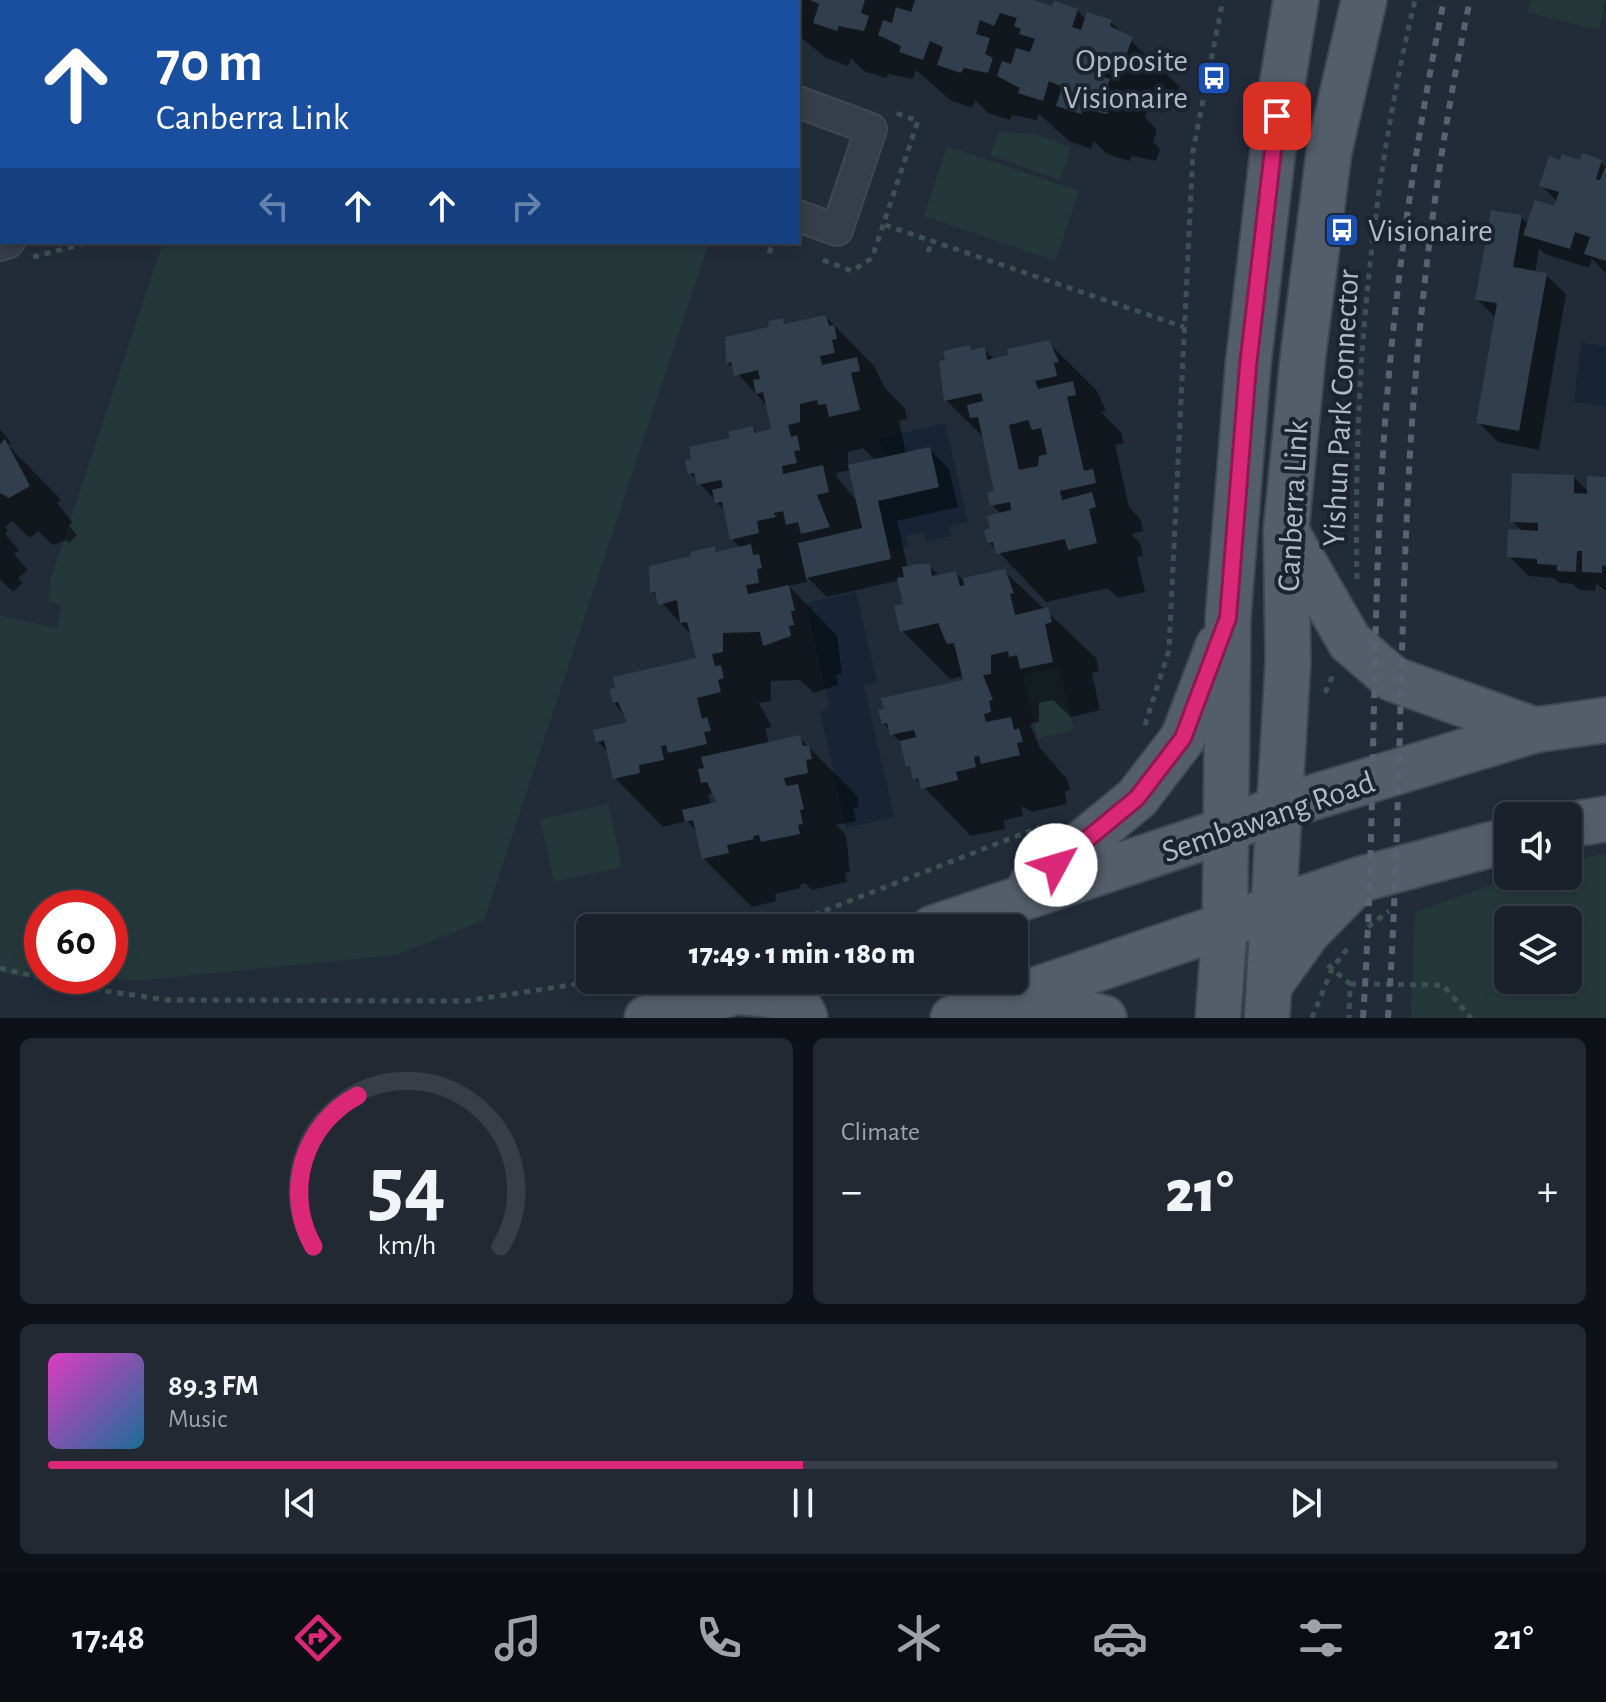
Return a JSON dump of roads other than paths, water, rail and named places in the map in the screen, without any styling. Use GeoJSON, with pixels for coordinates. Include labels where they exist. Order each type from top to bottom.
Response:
{"type":"FeatureCollection","features":[{"type":"Feature","properties":{"kind":"main road","name":"Canberra Link"},"geometry":{"type":"LineString","coordinates":[[1218,1018],[1225,924],[1228,618],[1248,366],[1277,116],[1296,0]]}},
{"type":"Feature","properties":{"kind":"main road","name":"Canberra Link"},"geometry":{"type":"LineString","coordinates":[[1267,1003],[1288,662],[1286,531],[1303,356],[1329,152],[1364,0]]}},
{"type":"Feature","properties":{"kind":"main road"},"geometry":{"type":"LineString","coordinates":[[1286,531],[1350,642],[1393,679],[1535,730]]}},
{"type":"Feature","properties":{"kind":"main road"},"geometry":{"type":"LineString","coordinates":[[1007,903],[1126,808],[1146,786],[1183,738],[1228,618]]}},
{"type":"Feature","properties":{"kind":"main road","name":"Sembawang Road"},"geometry":{"type":"LineString","coordinates":[[974,914],[1226,830],[1281,807],[1535,730],[1606,720]]}},
{"type":"Feature","properties":{"kind":"main road"},"geometry":{"type":"LineString","coordinates":[[1582,823],[1606,819]]}},
{"type":"Feature","properties":{"kind":"main road"},"geometry":{"type":"LineString","coordinates":[[953,1018],[1358,880],[1494,844]]}},
{"type":"Feature","properties":{"kind":"main road"},"geometry":{"type":"LineString","coordinates":[[1267,1003],[1308,932],[1358,880]]}},
{"type":"Feature","properties":{"kind":"main road"},"geometry":{"type":"LineString","coordinates":[[647,1018],[730,994]]}},
{"type":"Feature","properties":{"kind":"main road"},"geometry":{"type":"LineString","coordinates":[[777,994],[803,1011],[805,1018]]}},
{"type":"Feature","properties":{"kind":"main road"},"geometry":{"type":"LineString","coordinates":[[1019,996],[1104,1018]]}},
{"type":"Feature","properties":{"kind":"street"},"geometry":{"type":"LineString","coordinates":[[800,103],[871,129],[837,230],[800,217]]}},
{"type":"Feature","properties":{"kind":"street"},"geometry":{"type":"LineString","coordinates":[[0,245],[18,250]]}},
{"type":"Feature","properties":{"kind":"water"},"geometry":{"type":"Polygon","coordinates":[[[1581,343],[1606,346],[1606,406],[1574,402],[1581,343]]]}},
{"type":"Feature","properties":{"kind":"water"},"geometry":{"type":"Polygon","coordinates":[[[945,423],[968,522],[949,526],[951,536],[926,542],[924,532],[906,536],[908,546],[889,550],[878,501],[939,487],[930,447],[884,457],[879,438],[945,423]]]}},
{"type":"Feature","properties":{"kind":"water"},"geometry":{"type":"Polygon","coordinates":[[[856,592],[877,682],[864,685],[894,817],[846,828],[820,711],[830,708],[806,603],[856,592]]]}},
{"type":"Feature","properties":{"kind":"railway"},"geometry":{"type":"LineString","coordinates":[[1363,1018],[1377,582],[1388,382],[1407,217],[1444,0]]}},
{"type":"Feature","properties":{"kind":"railway"},"geometry":{"type":"LineString","coordinates":[[1388,1018],[1407,510],[1415,382],[1440,163],[1470,0]]}},
{"type":"Feature","properties":{"kind":"place","name":"Opposite Visionaire"},"geometry":{"type":"Point","coordinates":[1214,78]}},
{"type":"Feature","properties":{"kind":"place","name":"Visionaire"},"geometry":{"type":"Point","coordinates":[1342,230]}}]}
